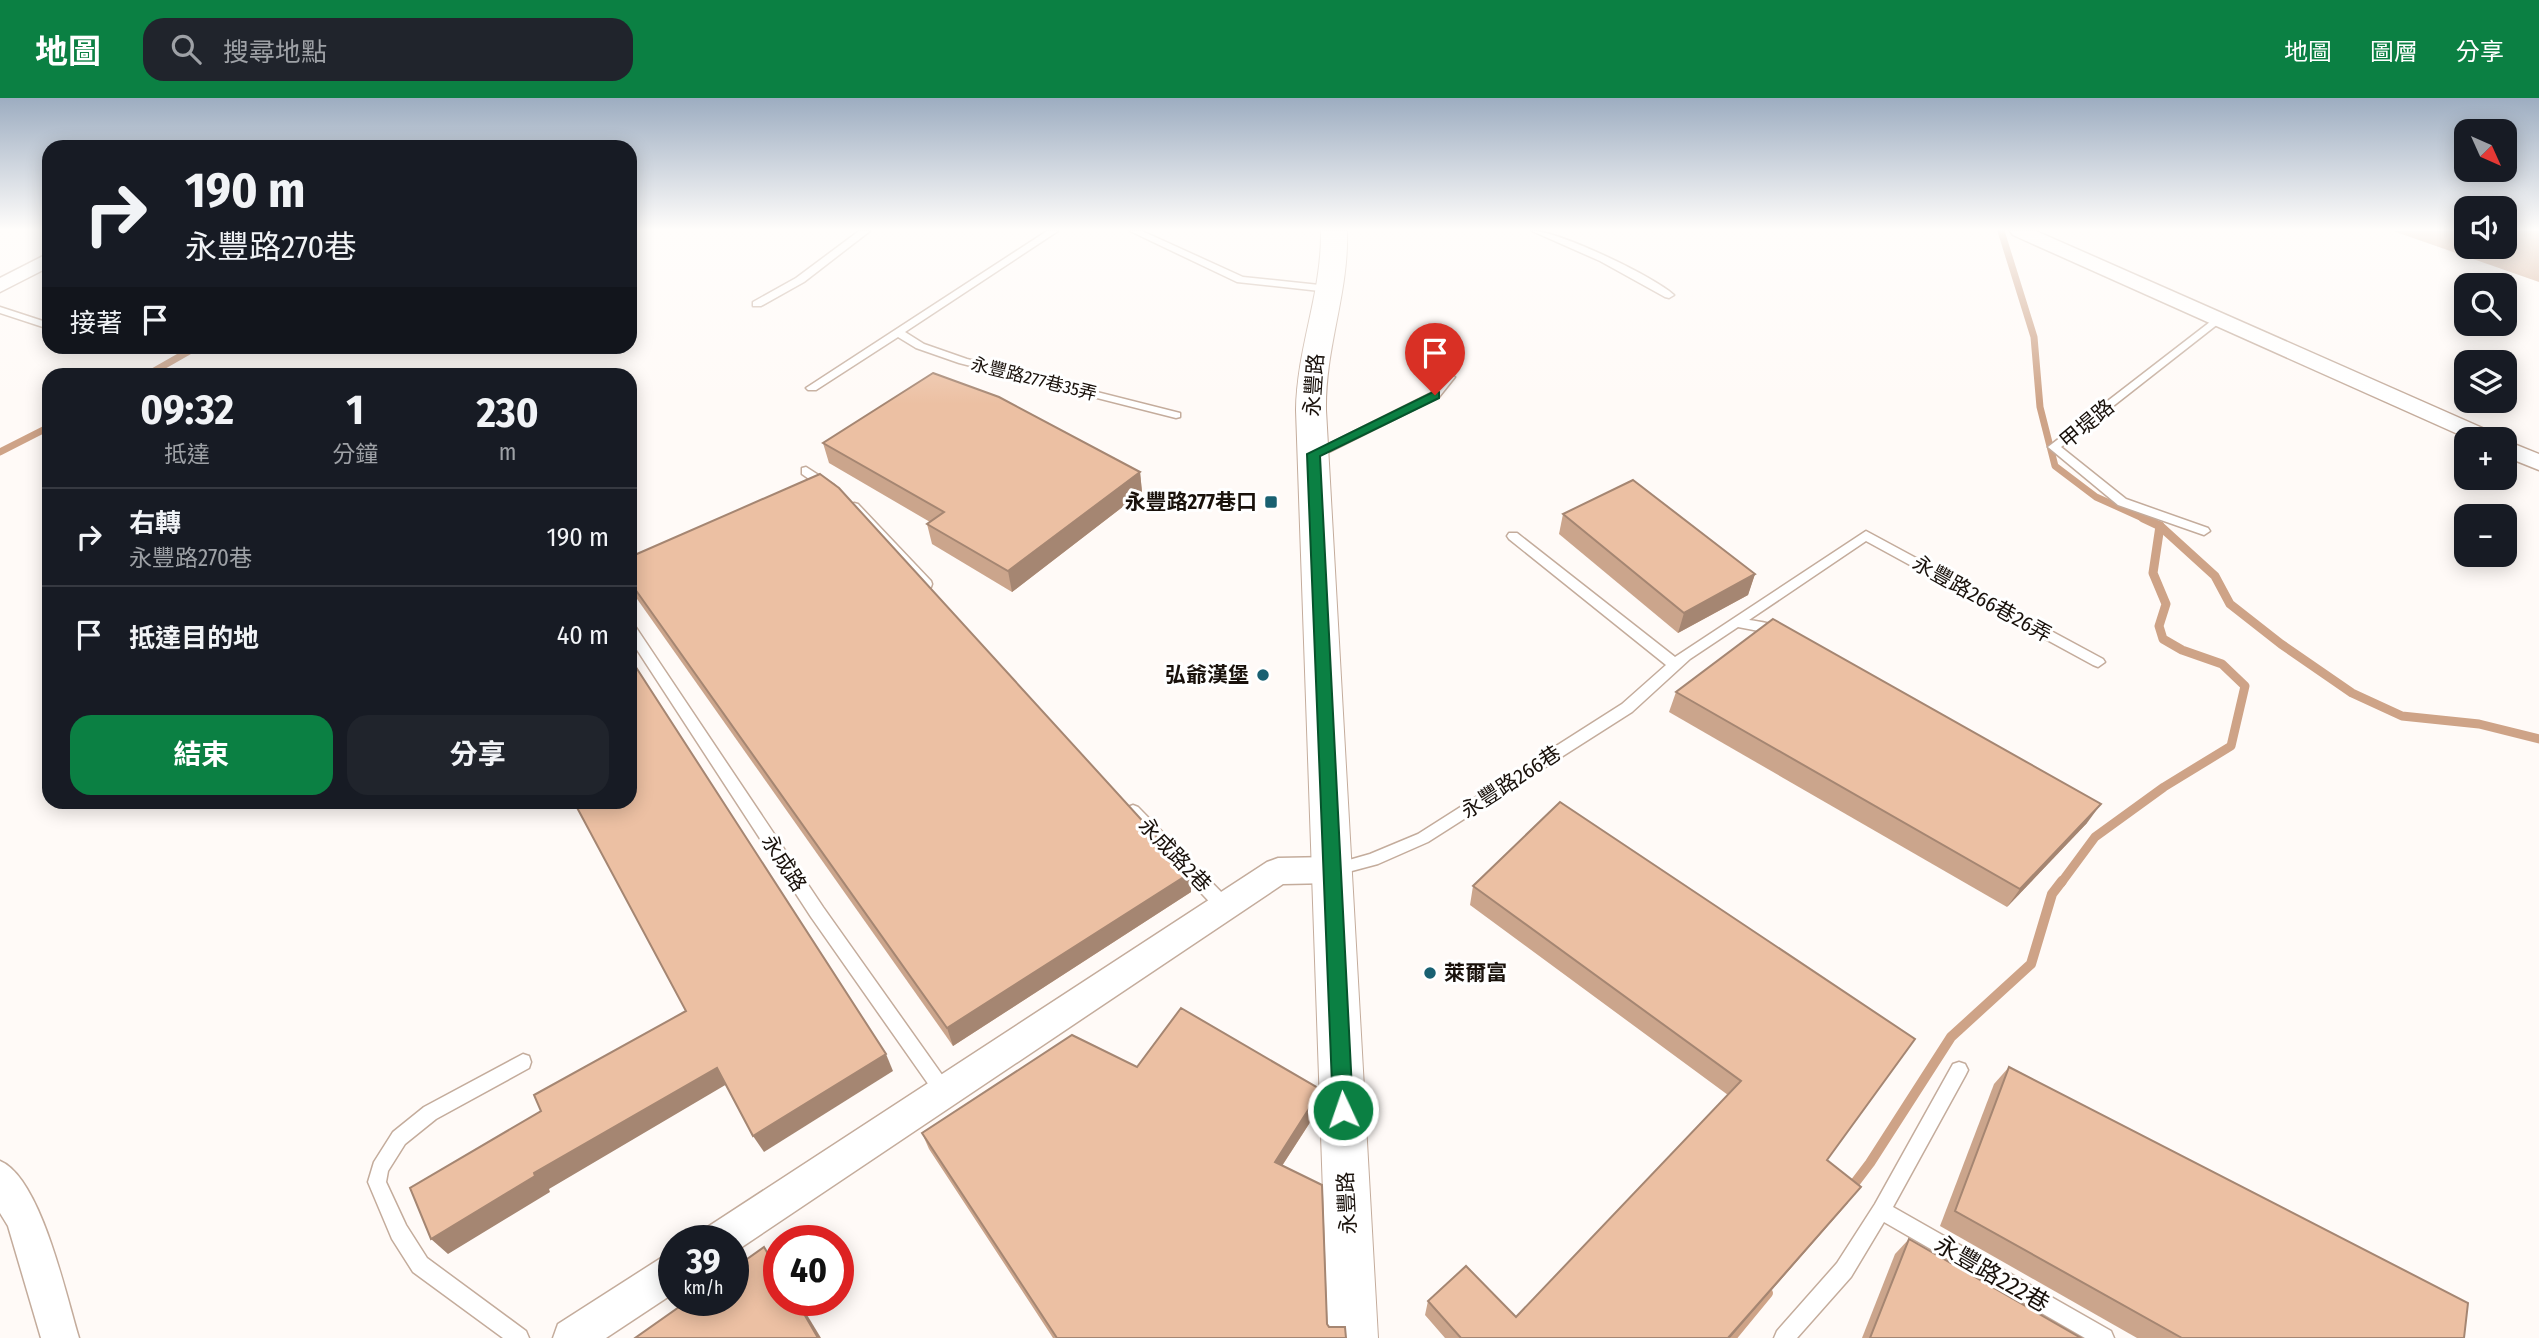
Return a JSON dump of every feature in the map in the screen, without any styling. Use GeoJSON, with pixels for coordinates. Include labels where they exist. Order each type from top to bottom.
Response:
{"type":"FeatureCollection","features":[{"type":"Feature","properties":{"kind":"street","name":"永豐路"},"geometry":{"type":"LineString","coordinates":[[1329,289],[1311,376],[1353,1338]]}},
{"type":"Feature","properties":{"kind":"street"},"geometry":{"type":"LineString","coordinates":[[2152,289],[2461,427]]}},
{"type":"Feature","properties":{"kind":"street"},"geometry":{"type":"LineString","coordinates":[[2517,453],[2539,463]]}},
{"type":"Feature","properties":{"kind":"street"},"geometry":{"type":"LineString","coordinates":[[743,1225],[1278,872],[1331,870]]}},
{"type":"Feature","properties":{"kind":"street"},"geometry":{"type":"LineString","coordinates":[[0,1179],[24,1218],[60,1338]]}},
{"type":"Feature","properties":{"kind":"street"},"geometry":{"type":"LineString","coordinates":[[572,1338],[658,1282]]}},
{"type":"Feature","properties":{"kind":"lane"},"geometry":{"type":"LineString","coordinates":[[757,304],[784,289]]}},
{"type":"Feature","properties":{"kind":"lane"},"geometry":{"type":"LineString","coordinates":[[812,388],[964,289]]}},
{"type":"Feature","properties":{"kind":"lane"},"geometry":{"type":"LineString","coordinates":[[1658,289],[1669,295]]}},
{"type":"Feature","properties":{"kind":"lane"},"geometry":{"type":"LineString","coordinates":[[0,310],[42,324]]}},
{"type":"Feature","properties":{"kind":"lane","name":"甲堤路"},"geometry":{"type":"LineString","coordinates":[[2204,531],[2122,502],[2054,447],[2219,318]]}},
{"type":"Feature","properties":{"kind":"lane","name":"永豐路277巷35弄"},"geometry":{"type":"LineString","coordinates":[[897,332],[920,346],[963,361],[1176,415]]}},
{"type":"Feature","properties":{"kind":"lane"},"geometry":{"type":"LineString","coordinates":[[1313,454],[1435,395],[1449,377]]}},
{"type":"Feature","properties":{"kind":"lane"},"geometry":{"type":"LineString","coordinates":[[806,471],[846,499],[875,527],[940,600]]}},
{"type":"Feature","properties":{"kind":"lane","name":"永豐路266巷"},"geometry":{"type":"LineString","coordinates":[[1331,870],[1373,860],[1423,838],[1627,708],[1675,665],[1866,535]]}},
{"type":"Feature","properties":{"kind":"lane","name":"永豐路266巷26弄"},"geometry":{"type":"LineString","coordinates":[[1866,535],[2098,662]]}},
{"type":"Feature","properties":{"kind":"lane"},"geometry":{"type":"LineString","coordinates":[[1513,536],[1675,665]]}},
{"type":"Feature","properties":{"kind":"lane"},"geometry":{"type":"LineString","coordinates":[[1736,622],[1767,628],[1791,642]]}},
{"type":"Feature","properties":{"kind":"lane","name":"永成路"},"geometry":{"type":"LineString","coordinates":[[637,640],[817,912],[944,1092]]}},
{"type":"Feature","properties":{"kind":"lane","name":"永成路2巷"},"geometry":{"type":"LineString","coordinates":[[1127,805],[1224,906]]}},
{"type":"Feature","properties":{"kind":"lane"},"geometry":{"type":"LineString","coordinates":[[519,1338],[420,1265],[399,1232],[377,1182],[384,1161],[399,1138],[430,1113],[523,1062]]}},
{"type":"Feature","properties":{"kind":"lane"},"geometry":{"type":"LineString","coordinates":[[1784,1338],[1844,1270],[1881,1210],[1959,1070]]}},
{"type":"Feature","properties":{"kind":"lane","name":"永豐路222巷"},"geometry":{"type":"LineString","coordinates":[[1881,1210],[2104,1338]]}},
{"type":"Feature","properties":{"kind":"building"},"geometry":{"type":"Polygon","coordinates":[[[933,373],[999,397],[1140,472],[1008,571],[927,524],[944,512],[823,443],[933,373]]]}},
{"type":"Feature","properties":{"kind":"building"},"geometry":{"type":"Polygon","coordinates":[[[820,474],[839,488],[1190,873],[947,1028],[637,592],[637,554],[820,474]]]}},
{"type":"Feature","properties":{"kind":"building"},"geometry":{"type":"Polygon","coordinates":[[[1633,480],[1755,574],[1684,613],[1563,514],[1633,480]]]}},
{"type":"Feature","properties":{"kind":"building"},"geometry":{"type":"Polygon","coordinates":[[[1773,619],[2101,804],[2020,889],[1676,692],[1773,619]]]}},
{"type":"Feature","properties":{"kind":"building"},"geometry":{"type":"Polygon","coordinates":[[[637,669],[886,1054],[753,1136],[717,1068],[534,1173],[535,1176],[431,1239],[410,1188],[541,1111],[534,1095],[686,1011],[578,809],[637,809],[637,669]]]}},
{"type":"Feature","properties":{"kind":"building"},"geometry":{"type":"Polygon","coordinates":[[[1560,802],[1915,1039],[1827,1160],[1861,1187],[1728,1338],[1461,1338],[1428,1301],[1466,1266],[1516,1317],[1741,1081],[1473,886],[1560,802]]]}},
{"type":"Feature","properties":{"kind":"building"},"geometry":{"type":"Polygon","coordinates":[[[1181,1008],[1318,1088],[1319,1093],[1275,1162],[1322,1185],[1327,1324],[1329,1327],[1345,1327],[1346,1338],[1057,1338],[922,1133],[1072,1035],[1137,1067],[1181,1008]]]}},
{"type":"Feature","properties":{"kind":"building"},"geometry":{"type":"Polygon","coordinates":[[[2009,1067],[2468,1303],[2464,1338],[2182,1338],[1955,1211],[2009,1067]]]}},
{"type":"Feature","properties":{"kind":"building"},"geometry":{"type":"Polygon","coordinates":[[[1909,1239],[2081,1338],[1870,1338],[1909,1239]]]}},
{"type":"Feature","properties":{"kind":"building"},"geometry":{"type":"Polygon","coordinates":[[[763,1248],[763,1316],[805,1316],[818,1338],[635,1338],[666,1316],[749,1316],[749,1258],[763,1248]]]}},
{"type":"Feature","properties":{"kind":"waterway"},"geometry":{"type":"LineString","coordinates":[[2019,289],[2034,337],[2040,407],[2055,466],[2096,497],[2147,520]]}},
{"type":"Feature","properties":{"kind":"waterway"},"geometry":{"type":"LineString","coordinates":[[160,368],[184,354]]}},
{"type":"Feature","properties":{"kind":"waterway"},"geometry":{"type":"LineString","coordinates":[[0,452],[42,431]]}},
{"type":"Feature","properties":{"kind":"waterway"},"geometry":{"type":"LineString","coordinates":[[2143,518],[2160,526]]}},
{"type":"Feature","properties":{"kind":"waterway"},"geometry":{"type":"LineString","coordinates":[[2061,883],[2095,837],[2164,787],[2231,746],[2245,686],[2222,664],[2182,650],[2163,639],[2159,626],[2166,604],[2153,573],[2160,526]]}},
{"type":"Feature","properties":{"kind":"waterway"},"geometry":{"type":"LineString","coordinates":[[2160,526],[2215,576],[2230,604],[2281,644],[2352,693],[2402,716],[2479,724],[2539,739]]}},
{"type":"Feature","properties":{"kind":"waterway"},"geometry":{"type":"LineString","coordinates":[[1848,1192],[1870,1163],[1951,1037],[2031,964],[2052,894],[2062,881]]}},
{"type":"Feature","properties":{"kind":"waterway"},"geometry":{"type":"LineString","coordinates":[[1731,1338],[1768,1293]]}},
{"type":"Feature","properties":{"kind":"place","name":"永豐路277巷口"},"geometry":{"type":"Point","coordinates":[1271,502]}},
{"type":"Feature","properties":{"kind":"place","name":"弘爺漢堡"},"geometry":{"type":"Point","coordinates":[1263,675]}},
{"type":"Feature","properties":{"kind":"place","name":"萊爾富"},"geometry":{"type":"Point","coordinates":[1430,973]}},
{"type":"Feature","properties":{"kind":"route"},"geometry":{"type":"LineString","coordinates":[[1343,1110],[1313,454],[1435,395]]}}]}
